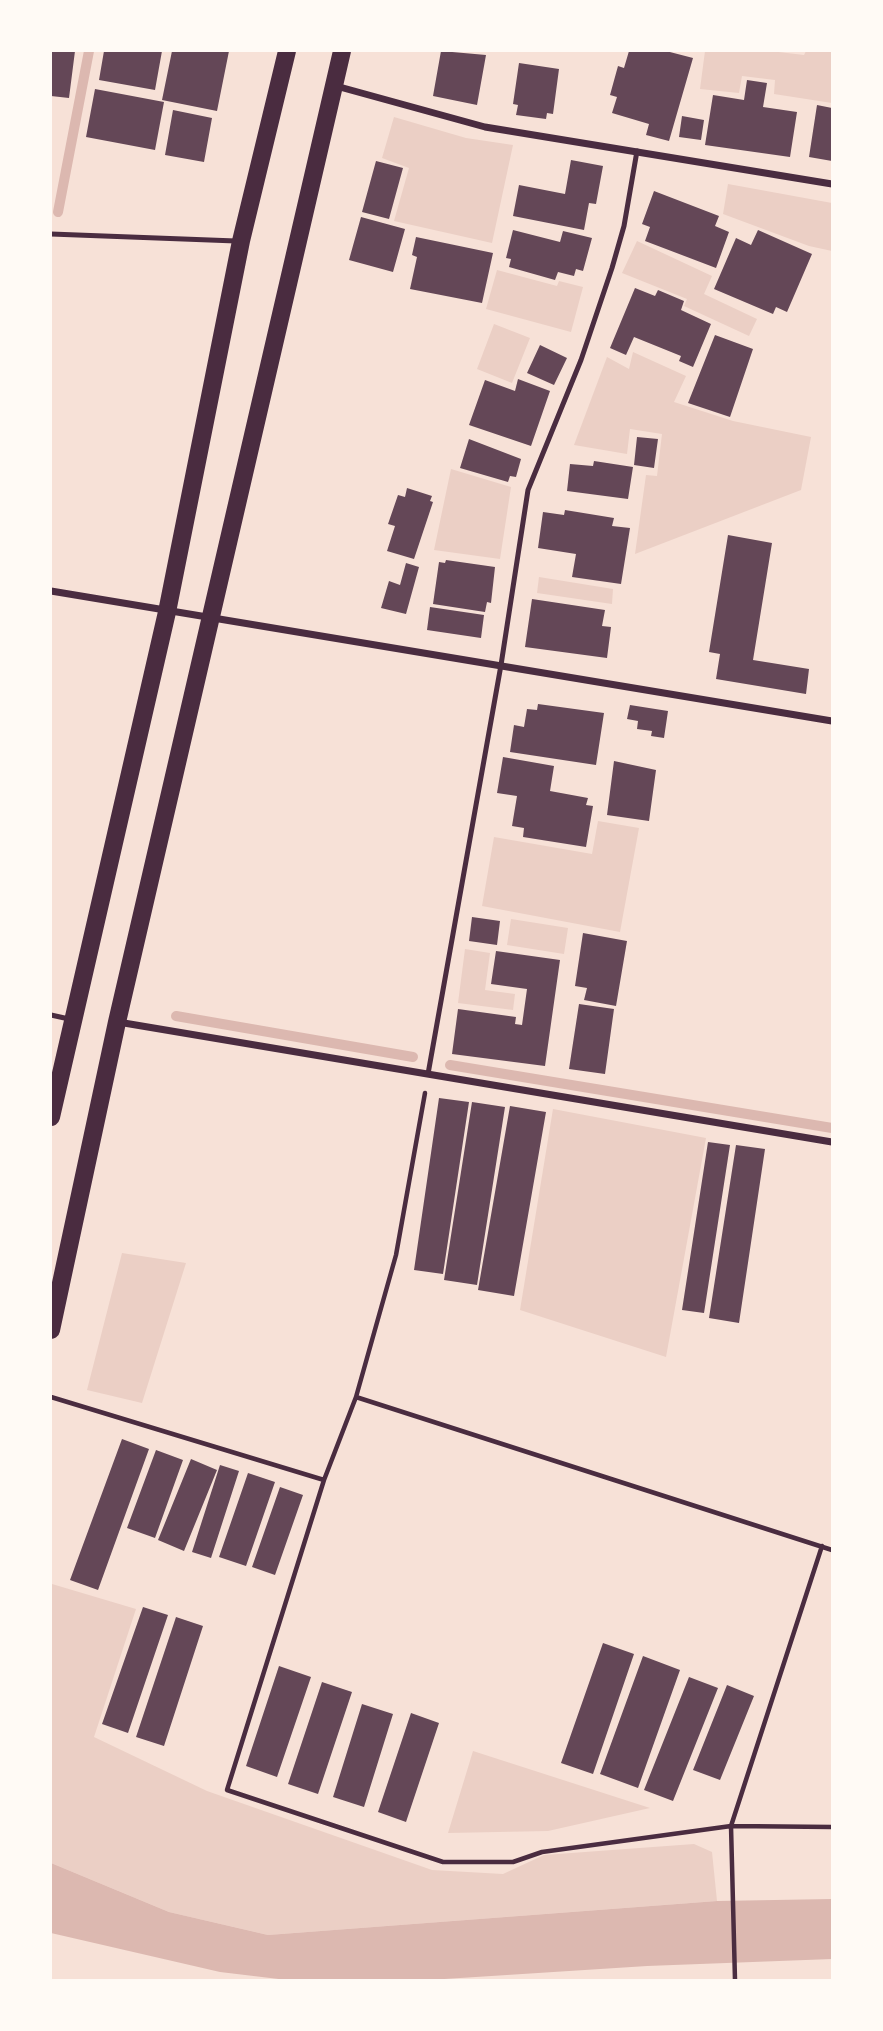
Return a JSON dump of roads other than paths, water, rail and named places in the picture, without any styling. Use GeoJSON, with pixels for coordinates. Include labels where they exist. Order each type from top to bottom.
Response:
{"type":"FeatureCollection","features":[{"type":"Feature","properties":{"kind":"main road"},"geometry":{"type":"LineString","coordinates":[[51,1117],[167,612],[241,241],[287,51]]}},
{"type":"Feature","properties":{"kind":"main road"},"geometry":{"type":"LineString","coordinates":[[51,1330],[117,1022],[342,51]]}},
{"type":"Feature","properties":{"kind":"street"},"geometry":{"type":"LineString","coordinates":[[335,86],[485,127],[832,184]]}},
{"type":"Feature","properties":{"kind":"street"},"geometry":{"type":"LineString","coordinates":[[51,591],[167,612],[212,615],[832,721]]}},
{"type":"Feature","properties":{"kind":"street"},"geometry":{"type":"LineString","coordinates":[[117,1022],[832,1142]]}},
{"type":"Feature","properties":{"kind":"lane"},"geometry":{"type":"LineString","coordinates":[[428,1074],[501,665],[528,490],[581,360],[607,282],[624,226],[637,151]]}},
{"type":"Feature","properties":{"kind":"lane"},"geometry":{"type":"LineString","coordinates":[[51,234],[241,241]]}},
{"type":"Feature","properties":{"kind":"lane"},"geometry":{"type":"LineString","coordinates":[[51,1015],[72,1019]]}},
{"type":"Feature","properties":{"kind":"waterway"},"geometry":{"type":"LineString","coordinates":[[58,212],[89,51]]}},
{"type":"Feature","properties":{"kind":"waterway"},"geometry":{"type":"LineString","coordinates":[[176,1016],[413,1057]]}},
{"type":"Feature","properties":{"kind":"waterway"},"geometry":{"type":"LineString","coordinates":[[450,1065],[832,1128]]}}]}
